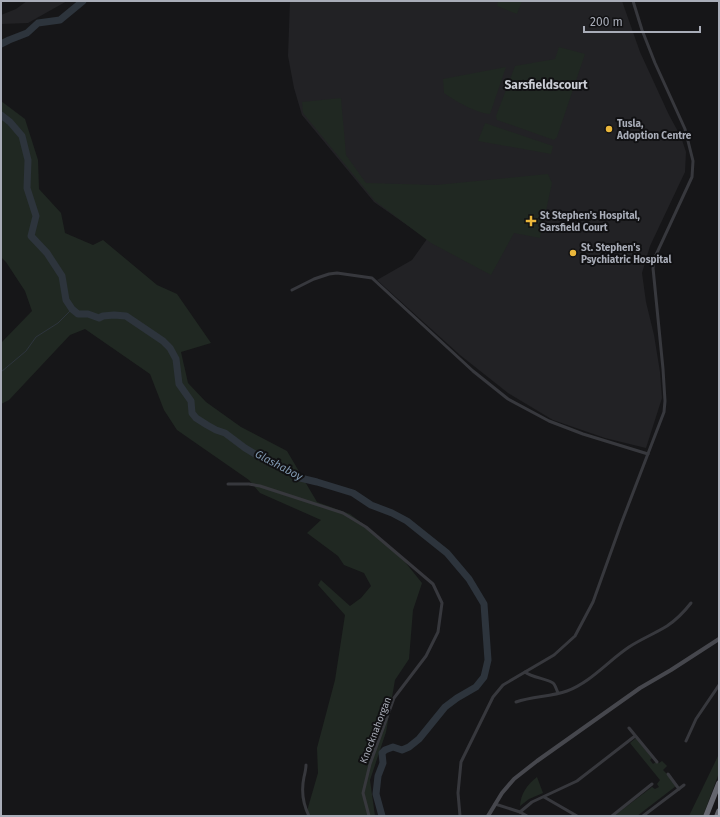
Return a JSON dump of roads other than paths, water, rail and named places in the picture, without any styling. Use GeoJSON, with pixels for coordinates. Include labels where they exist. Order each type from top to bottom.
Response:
{"type":"FeatureCollection","features":[{"type":"Feature","properties":{"kind":"highway"},"geometry":{"type":"LineString","coordinates":[[706,816],[719,783]]}},
{"type":"Feature","properties":{"kind":"highway"},"geometry":{"type":"LineString","coordinates":[[717,816],[719,811]]}},
{"type":"Feature","properties":{"kind":"main road"},"geometry":{"type":"LineString","coordinates":[[488,816],[502,793],[514,780],[537,761],[640,688],[671,670],[719,638]]}},
{"type":"Feature","properties":{"kind":"street"},"geometry":{"type":"LineString","coordinates":[[460,816],[458,793],[461,762],[493,697],[503,685],[554,655],[575,636],[593,602],[620,524],[664,412],[665,401],[653,268],[655,257],[692,177],[693,161],[685,129],[655,63],[642,30],[633,1]]}},
{"type":"Feature","properties":{"kind":"street"},"geometry":{"type":"LineString","coordinates":[[292,290],[329,274],[337,273],[372,278],[473,371],[508,399],[549,421],[583,434],[648,454]]}},
{"type":"Feature","properties":{"kind":"street","name":"Knocknahorgan"},"geometry":{"type":"LineString","coordinates":[[228,484],[249,484],[260,486],[343,513],[366,527],[433,584],[442,604],[438,632],[426,656],[394,698],[370,764],[364,793],[369,816]]}},
{"type":"Feature","properties":{"kind":"street"},"geometry":{"type":"LineString","coordinates":[[516,702],[526,698],[568,691],[581,684],[630,646],[667,626],[681,616],[691,603]]}},
{"type":"Feature","properties":{"kind":"street"},"geometry":{"type":"LineString","coordinates":[[525,672],[530,676],[551,681],[558,693]]}},
{"type":"Feature","properties":{"kind":"street"},"geometry":{"type":"LineString","coordinates":[[686,741],[696,719],[719,685]]}},
{"type":"Feature","properties":{"kind":"street"},"geometry":{"type":"LineString","coordinates":[[629,728],[657,762]]}},
{"type":"Feature","properties":{"kind":"street"},"geometry":{"type":"LineString","coordinates":[[520,812],[532,802],[577,781],[635,736]]}},
{"type":"Feature","properties":{"kind":"street"},"geometry":{"type":"LineString","coordinates":[[306,765],[303,781],[303,800],[309,816]]}},
{"type":"Feature","properties":{"kind":"street"},"geometry":{"type":"LineString","coordinates":[[668,774],[679,789]]}},
{"type":"Feature","properties":{"kind":"street"},"geometry":{"type":"LineString","coordinates":[[612,816],[652,784]]}},
{"type":"Feature","properties":{"kind":"street"},"geometry":{"type":"LineString","coordinates":[[643,816],[684,785]]}},
{"type":"Feature","properties":{"kind":"street"},"geometry":{"type":"LineString","coordinates":[[544,797],[577,816]]}},
{"type":"Feature","properties":{"kind":"street"},"geometry":{"type":"LineString","coordinates":[[495,804],[520,812],[527,816]]}},
{"type":"Feature","properties":{"kind":"waterway","name":"Glashaboy"},"geometry":{"type":"LineString","coordinates":[[1,44],[27,33],[38,23],[60,20],[83,1]]}},
{"type":"Feature","properties":{"kind":"waterway","name":"Glashaboy"},"geometry":{"type":"LineString","coordinates":[[1,115],[10,122],[22,136],[28,160],[27,188],[36,216],[31,236],[47,253],[62,276],[66,300],[72,309],[78,314],[88,314],[99,318],[114,315],[126,316],[163,341],[170,348],[176,359],[179,384],[191,401],[192,413],[196,418],[216,430],[225,433],[245,448],[270,463],[284,468],[296,477],[353,493],[371,505],[392,513],[407,521],[447,553],[469,579],[484,604],[488,660],[484,677],[476,687],[445,707],[419,739],[409,747],[402,750],[393,747],[382,753],[383,763],[378,776],[376,794],[382,816]]}},
{"type":"Feature","properties":{"kind":"waterway"},"geometry":{"type":"LineString","coordinates":[[1,372],[26,351],[36,337],[58,323],[72,309]]}},
{"type":"Feature","properties":{"kind":"place","name":"Tusla, Adoption Centre"},"geometry":{"type":"Point","coordinates":[609,129]}},
{"type":"Feature","properties":{"kind":"place","name":"St Stephen's Hospital, Sarsfield Court"},"geometry":{"type":"Point","coordinates":[531,221]}},
{"type":"Feature","properties":{"kind":"place","name":"St. Stephen's Psychiatric Hospital"},"geometry":{"type":"Point","coordinates":[573,253]}},
{"type":"Feature","properties":{"kind":"district","name":"Sarsfieldscourt"},"geometry":{"type":"Point","coordinates":[546,85]}}]}
